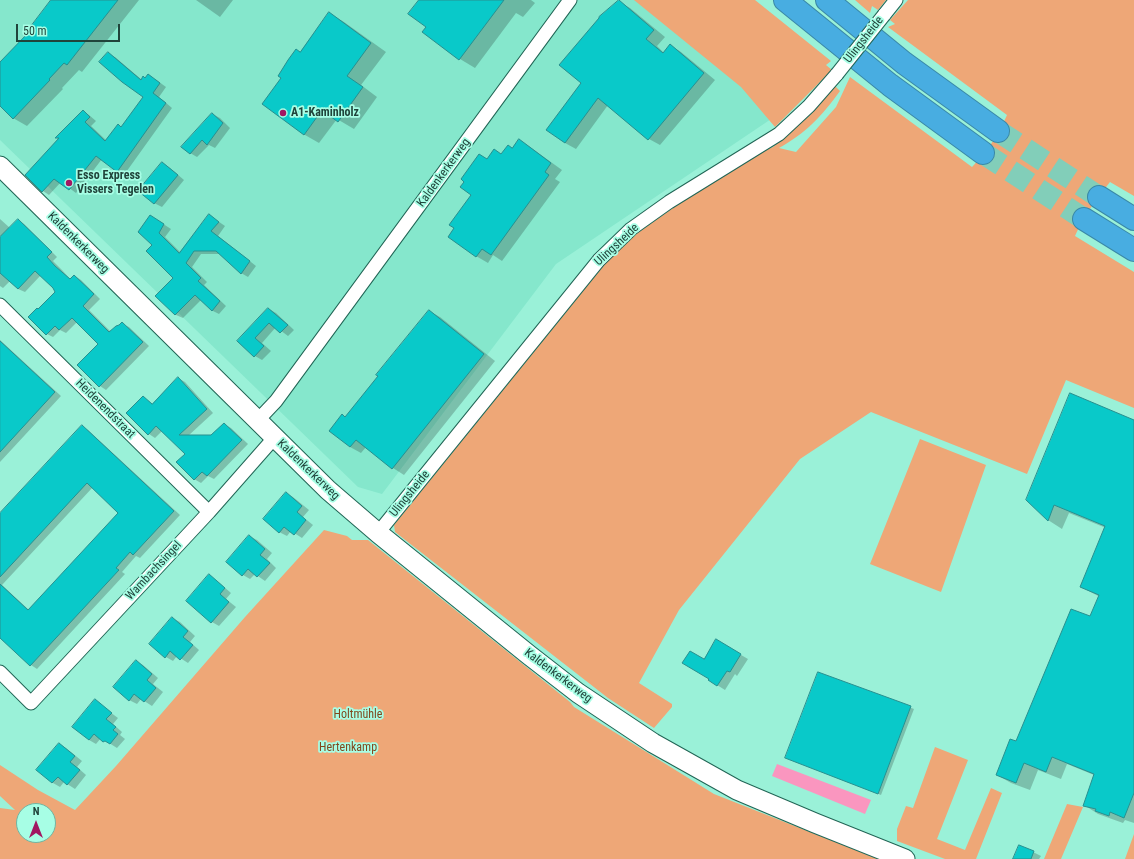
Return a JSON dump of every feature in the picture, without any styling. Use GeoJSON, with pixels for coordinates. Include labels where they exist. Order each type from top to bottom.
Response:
{"type":"FeatureCollection","features":[{"type":"Feature","properties":{"kind":"highway"},"geometry":{"type":"LineString","coordinates":[[785,0],[890,85],[983,153]]}},
{"type":"Feature","properties":{"kind":"highway"},"geometry":{"type":"LineString","coordinates":[[827,0],[904,62],[998,130]]}},
{"type":"Feature","properties":{"kind":"highway"},"geometry":{"type":"LineString","coordinates":[[1099,197],[1134,218]]}},
{"type":"Feature","properties":{"kind":"highway"},"geometry":{"type":"LineString","coordinates":[[1084,219],[1134,250]]}},
{"type":"Feature","properties":{"kind":"main road","name":"Kaldenkerkerweg"},"geometry":{"type":"LineString","coordinates":[[0,166],[328,490],[378,534],[578,693],[653,743],[736,790],[905,859]]}},
{"type":"Feature","properties":{"kind":"street","name":"Kaldenkerkerweg"},"geometry":{"type":"LineString","coordinates":[[258,420],[276,401],[570,0]]}},
{"type":"Feature","properties":{"kind":"street","name":"Ulingsheide"},"geometry":{"type":"LineString","coordinates":[[378,534],[599,260],[638,224],[669,202],[779,134],[810,106],[896,0]]}},
{"type":"Feature","properties":{"kind":"street","name":"Heidenendstraat"},"geometry":{"type":"LineString","coordinates":[[0,305],[209,512]]}},
{"type":"Feature","properties":{"kind":"street","name":"Wambachsingel"},"geometry":{"type":"LineString","coordinates":[[0,672],[31,703],[209,512],[275,437]]}},
{"type":"Feature","properties":{"kind":"shaded area"},"geometry":{"type":"Polygon","coordinates":[[[0,0],[641,0],[780,113],[556,264],[382,494],[358,487],[0,140],[0,0]]]}},
{"type":"Feature","properties":{"kind":"shaded area"},"geometry":{"type":"Polygon","coordinates":[[[777,764],[871,800],[865,814],[772,776],[777,764]]]}},
{"type":"Feature","properties":{"kind":"green space"},"geometry":{"type":"Polygon","coordinates":[[[634,0],[755,0],[831,61],[826,65],[832,70],[775,127],[741,87],[634,0]]]}},
{"type":"Feature","properties":{"kind":"green space"},"geometry":{"type":"Polygon","coordinates":[[[855,0],[886,0],[878,10],[872,6],[870,13],[855,0]]]}},
{"type":"Feature","properties":{"kind":"green space"},"geometry":{"type":"Polygon","coordinates":[[[908,0],[1134,0],[1134,196],[1110,182],[1091,208],[1075,236],[1134,272],[1134,408],[1066,380],[1027,474],[871,412],[800,459],[679,610],[639,683],[672,704],[672,707],[654,728],[608,698],[395,532],[394,525],[604,265],[636,234],[673,208],[753,156],[773,147],[810,115],[835,86],[840,91],[820,116],[805,130],[779,148],[796,152],[836,107],[850,77],[972,167],[992,143],[1007,115],[888,27],[895,24],[890,20],[908,0]]]}},
{"type":"Feature","properties":{"kind":"green space"},"geometry":{"type":"Polygon","coordinates":[[[920,439],[986,465],[941,592],[870,564],[920,439]]]}},
{"type":"Feature","properties":{"kind":"green space","name":"Holtmühle"},"geometry":{"type":"Polygon","coordinates":[[[324,530],[347,536],[352,540],[368,540],[570,702],[574,707],[714,794],[878,859],[0,859],[0,808],[15,810],[0,796],[0,765],[38,790],[75,810],[116,766],[245,617],[324,530]]]}},
{"type":"Feature","properties":{"kind":"green space"},"geometry":{"type":"Polygon","coordinates":[[[935,747],[968,760],[937,839],[965,850],[991,788],[1002,793],[976,859],[945,859],[897,841],[897,829],[906,806],[913,808],[935,747]]]}},
{"type":"Feature","properties":{"kind":"green space"},"geometry":{"type":"Polygon","coordinates":[[[1067,804],[1083,807],[1061,859],[1044,859],[1067,804]]]}},
{"type":"Feature","properties":{"kind":"green space"},"geometry":{"type":"Polygon","coordinates":[[[1134,834],[1134,859],[1125,859],[1134,834]]]}},
{"type":"Feature","properties":{"kind":"building"},"geometry":{"type":"Polygon","coordinates":[[[51,0],[118,0],[67,65],[64,63],[13,119],[0,106],[0,62],[27,34],[26,33],[51,0]]]}},
{"type":"Feature","properties":{"kind":"building"},"geometry":{"type":"Polygon","coordinates":[[[419,0],[504,0],[459,60],[422,32],[426,27],[408,14],[419,0]]]}},
{"type":"Feature","properties":{"kind":"building"},"geometry":{"type":"Polygon","coordinates":[[[619,0],[654,30],[646,39],[663,53],[670,44],[704,73],[648,140],[598,98],[565,143],[546,130],[581,83],[559,65],[599,17],[619,0]]]}},
{"type":"Feature","properties":{"kind":"building"},"geometry":{"type":"Polygon","coordinates":[[[329,12],[371,43],[347,76],[363,87],[338,122],[322,110],[304,135],[262,104],[281,78],[278,76],[296,49],[300,52],[329,12]]]}},
{"type":"Feature","properties":{"kind":"building"},"geometry":{"type":"Polygon","coordinates":[[[108,52],[141,80],[143,76],[145,78],[148,74],[160,83],[153,93],[166,103],[117,172],[96,156],[69,190],[54,179],[42,192],[25,175],[59,138],[55,138],[83,110],[90,117],[85,122],[105,141],[118,124],[121,127],[143,97],[122,82],[99,62],[108,52]]]}},
{"type":"Feature","properties":{"kind":"building"},"geometry":{"type":"Polygon","coordinates":[[[212,113],[223,123],[207,145],[202,140],[190,154],[181,147],[212,113]]]}},
{"type":"Feature","properties":{"kind":"building"},"geometry":{"type":"Polygon","coordinates":[[[519,139],[551,163],[545,172],[549,175],[491,255],[482,249],[476,257],[448,237],[454,228],[449,225],[471,195],[460,187],[464,182],[461,179],[479,154],[487,159],[494,149],[501,154],[508,145],[512,148],[519,139]]]}},
{"type":"Feature","properties":{"kind":"building"},"geometry":{"type":"Polygon","coordinates":[[[162,162],[178,175],[154,204],[138,191],[162,162]]]}},
{"type":"Feature","properties":{"kind":"building"},"geometry":{"type":"Polygon","coordinates":[[[209,214],[219,222],[211,231],[250,261],[241,274],[216,251],[194,251],[186,263],[201,278],[198,281],[220,301],[212,311],[195,295],[175,315],[155,296],[173,278],[146,251],[152,245],[138,232],[150,215],[164,224],[159,233],[179,253],[209,214]]]}},
{"type":"Feature","properties":{"kind":"building"},"geometry":{"type":"Polygon","coordinates":[[[18,219],[52,252],[47,257],[55,266],[70,279],[74,275],[94,294],[83,306],[109,332],[122,322],[143,342],[99,387],[77,365],[98,344],[72,318],[59,330],[55,326],[46,335],[28,317],[55,292],[53,288],[35,271],[18,289],[0,273],[0,237],[18,219]]]}},
{"type":"Feature","properties":{"kind":"building"},"geometry":{"type":"Polygon","coordinates":[[[268,308],[288,325],[280,333],[269,323],[255,338],[264,346],[254,357],[237,341],[268,308]]]}},
{"type":"Feature","properties":{"kind":"building"},"geometry":{"type":"Polygon","coordinates":[[[429,310],[484,354],[392,469],[356,440],[350,447],[329,431],[342,414],[345,417],[378,376],[376,375],[429,310]]]}},
{"type":"Feature","properties":{"kind":"building"},"geometry":{"type":"Polygon","coordinates":[[[0,341],[55,392],[0,452],[0,341]]]}},
{"type":"Feature","properties":{"kind":"building"},"geometry":{"type":"Polygon","coordinates":[[[178,377],[207,409],[179,435],[211,435],[224,423],[242,440],[207,476],[202,472],[194,480],[176,462],[185,454],[156,426],[148,435],[126,413],[143,396],[152,404],[178,377]]]}},
{"type":"Feature","properties":{"kind":"building"},"geometry":{"type":"Polygon","coordinates":[[[1070,393],[1134,420],[1134,793],[1124,818],[1110,812],[1109,816],[1095,811],[1096,809],[1083,806],[1094,774],[1052,757],[1046,772],[1024,763],[1016,783],[996,775],[1010,739],[1016,741],[1071,609],[1090,616],[1099,595],[1080,587],[1105,526],[1054,505],[1048,521],[1026,500],[1070,393]]]}},
{"type":"Feature","properties":{"kind":"building"},"geometry":{"type":"Polygon","coordinates":[[[82,425],[174,511],[133,555],[130,552],[116,568],[119,570],[30,666],[0,638],[0,584],[28,610],[118,513],[87,483],[0,577],[0,513],[82,425]]]}},
{"type":"Feature","properties":{"kind":"building"},"geometry":{"type":"Polygon","coordinates":[[[286,492],[302,506],[297,512],[306,520],[294,535],[284,527],[279,533],[263,519],[286,492]]]}},
{"type":"Feature","properties":{"kind":"building"},"geometry":{"type":"Polygon","coordinates":[[[249,535],[265,549],[260,555],[270,563],[257,577],[248,569],[242,576],[226,562],[249,535]]]}},
{"type":"Feature","properties":{"kind":"building"},"geometry":{"type":"Polygon","coordinates":[[[209,574],[225,588],[220,594],[229,602],[211,623],[186,601],[209,574]]]}},
{"type":"Feature","properties":{"kind":"building"},"geometry":{"type":"Polygon","coordinates":[[[172,617],[188,631],[183,637],[193,645],[180,660],[170,651],[165,658],[149,644],[172,617]]]}},
{"type":"Feature","properties":{"kind":"building"},"geometry":{"type":"Polygon","coordinates":[[[716,639],[741,654],[730,672],[727,671],[717,686],[708,680],[709,679],[682,663],[690,651],[704,659],[716,639]]]}},
{"type":"Feature","properties":{"kind":"building"},"geometry":{"type":"Polygon","coordinates":[[[136,660],[152,674],[147,680],[156,688],[144,702],[134,694],[129,701],[113,687],[136,660]]]}},
{"type":"Feature","properties":{"kind":"building"},"geometry":{"type":"Polygon","coordinates":[[[818,672],[911,706],[878,794],[785,758],[818,672]]]}},
{"type":"Feature","properties":{"kind":"building"},"geometry":{"type":"Polygon","coordinates":[[[95,699],[112,713],[106,719],[116,727],[113,730],[118,734],[110,744],[105,741],[103,742],[94,734],[89,740],[72,727],[95,699]]]}},
{"type":"Feature","properties":{"kind":"building"},"geometry":{"type":"Polygon","coordinates":[[[59,743],[75,756],[70,762],[80,770],[67,785],[58,777],[52,783],[36,770],[59,743]]]}},
{"type":"Feature","properties":{"kind":"building"},"geometry":{"type":"Polygon","coordinates":[[[1019,845],[1034,851],[1031,859],[1013,859],[1019,845]]]}},
{"type":"Feature","properties":{"kind":"tunnel"},"geometry":{"type":"LineString","coordinates":[[998,131],[1099,197]]}},
{"type":"Feature","properties":{"kind":"tunnel"},"geometry":{"type":"LineString","coordinates":[[983,153],[1084,219]]}},
{"type":"Feature","properties":{"kind":"place","name":"A1-Kaminholz"},"geometry":{"type":"Point","coordinates":[283,113]}},
{"type":"Feature","properties":{"kind":"place","name":"Esso Express Vissers Tegelen"},"geometry":{"type":"Point","coordinates":[69,183]}},
{"type":"Feature","properties":{"kind":"park label","name":"Hertenkamp"},"geometry":{"type":"Point","coordinates":[348,748]}}]}
